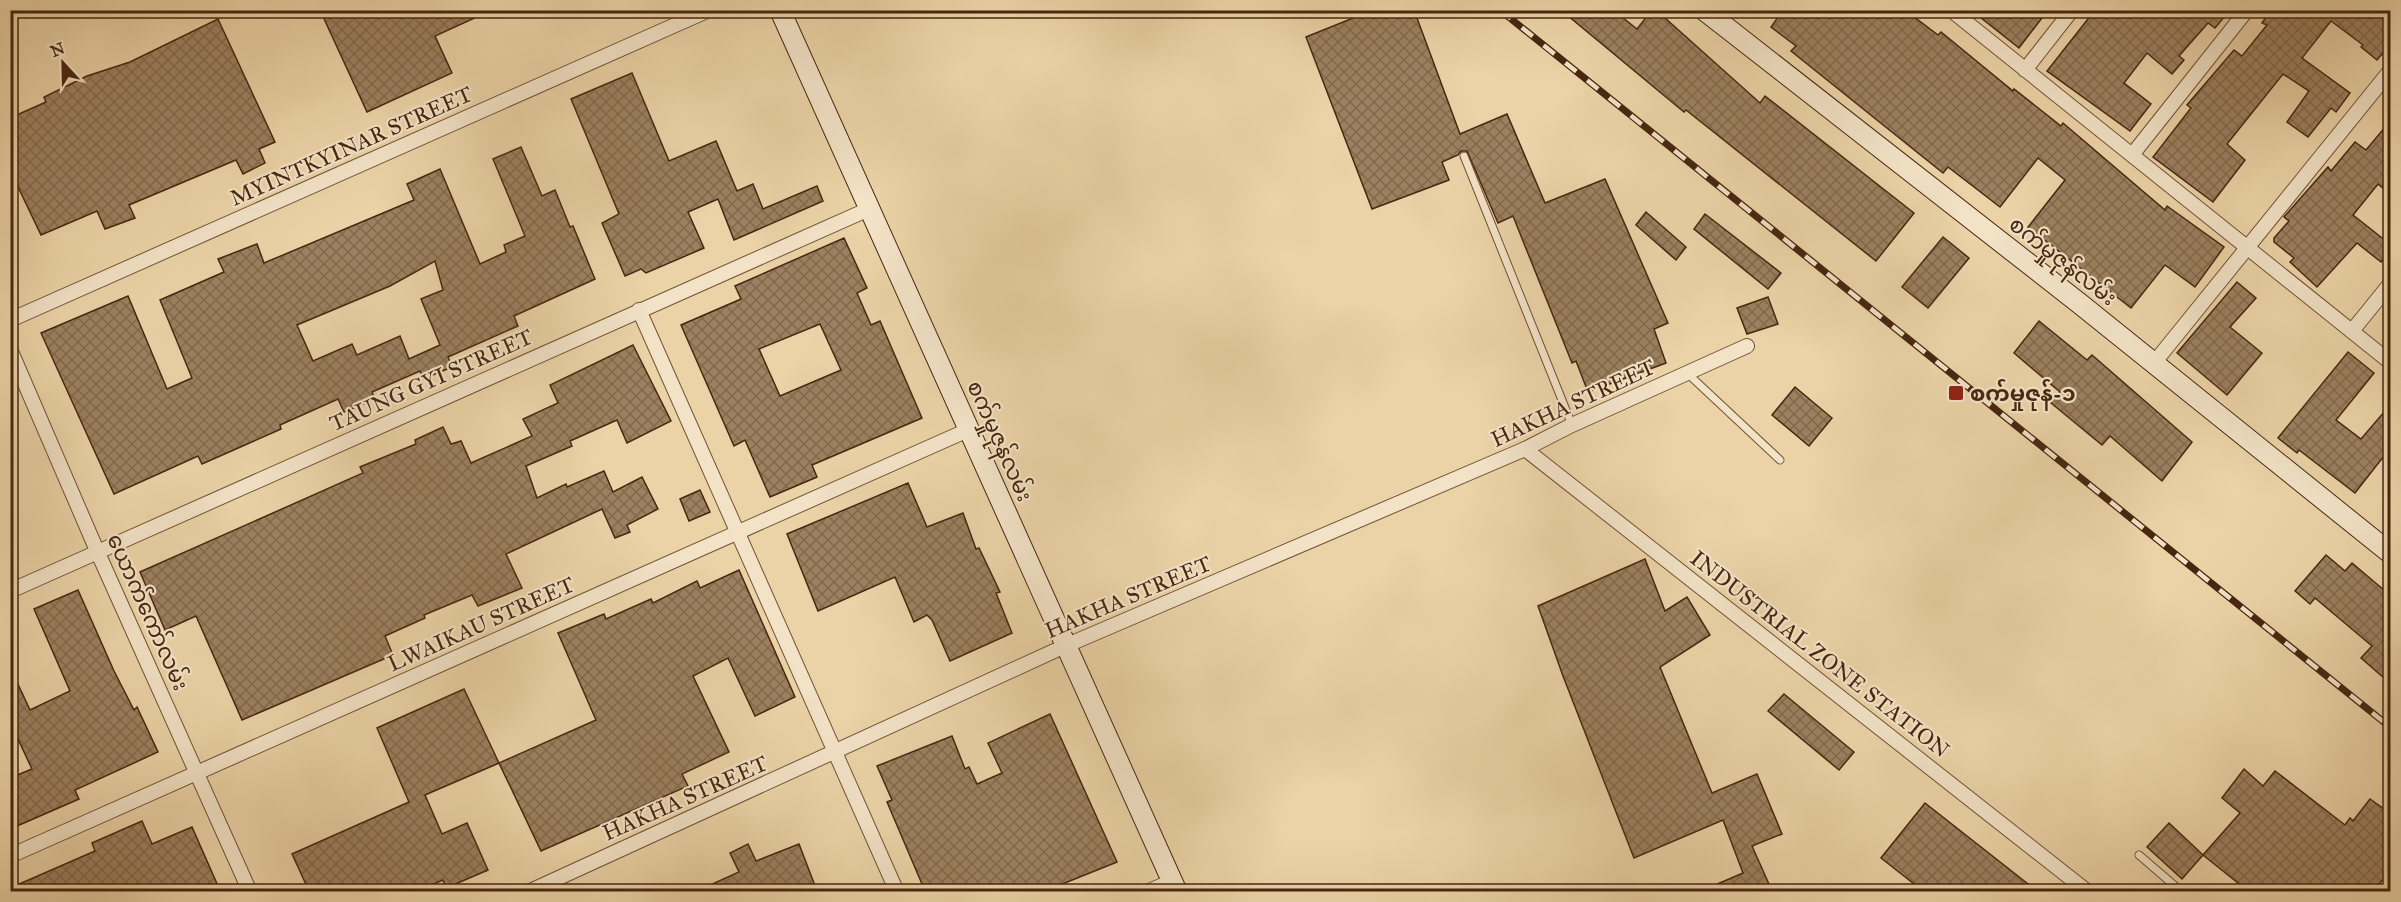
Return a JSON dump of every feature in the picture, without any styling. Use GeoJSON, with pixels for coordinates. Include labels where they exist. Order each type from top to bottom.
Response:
{"type":"FeatureCollection","features":[{"type":"Feature","properties":{"kind":"street","name":"MYINTKYINAR STREET"},"geometry":{"type":"LineString","coordinates":[[10,320],[709,10]]}},
{"type":"Feature","properties":{"kind":"street","name":"စက်မှုဇုန်လမ်း"},"geometry":{"type":"LineString","coordinates":[[780,10],[1174,886]]}},
{"type":"Feature","properties":{"kind":"street","name":"စက်မှုဇုန်လမ်း"},"geometry":{"type":"LineString","coordinates":[[1704,10],[2154,363],[2391,553]]}},
{"type":"Feature","properties":{"kind":"street"},"geometry":{"type":"LineString","coordinates":[[1951,10],[2391,362]]}},
{"type":"Feature","properties":{"kind":"street"},"geometry":{"type":"LineString","coordinates":[[2025,70],[2072,10]]}},
{"type":"Feature","properties":{"kind":"street"},"geometry":{"type":"LineString","coordinates":[[2132,155],[2247,10]]}},
{"type":"Feature","properties":{"kind":"street"},"geometry":{"type":"LineString","coordinates":[[2154,363],[2391,71]]}},
{"type":"Feature","properties":{"kind":"street","name":"TAUNG GYI STREET"},"geometry":{"type":"LineString","coordinates":[[10,591],[869,209]]}},
{"type":"Feature","properties":{"kind":"street"},"geometry":{"type":"LineString","coordinates":[[2352,332],[2391,284]]}},
{"type":"Feature","properties":{"kind":"street"},"geometry":{"type":"LineString","coordinates":[[639,310],[897,891]]}},
{"type":"Feature","properties":{"kind":"street","name":"HAKHA STREET"},"geometry":{"type":"LineString","coordinates":[[528,891],[836,753],[1065,646],[1525,449],[1572,424],[1747,346]]}},
{"type":"Feature","properties":{"kind":"street","name":"ယောက်ကော်လမ်း"},"geometry":{"type":"LineString","coordinates":[[10,349],[98,553],[250,891]]}},
{"type":"Feature","properties":{"kind":"street","name":"LWAIKAU STREET"},"geometry":{"type":"LineString","coordinates":[[10,856],[197,771],[739,534],[968,430]]}},
{"type":"Feature","properties":{"kind":"street","name":"INDUSTRIAL ZONE STATION"},"geometry":{"type":"LineString","coordinates":[[1525,449],[2088,891]]}},
{"type":"Feature","properties":{"kind":"street"},"geometry":{"type":"LineString","coordinates":[[1147,891],[1174,886]]}},
{"type":"Feature","properties":{"kind":"lane"},"geometry":{"type":"LineString","coordinates":[[1464,156],[1572,424]]}},
{"type":"Feature","properties":{"kind":"lane"},"geometry":{"type":"LineString","coordinates":[[1687,374],[1780,460]]}},
{"type":"Feature","properties":{"kind":"lane"},"geometry":{"type":"LineString","coordinates":[[2139,855],[2182,891]]}},
{"type":"Feature","properties":{"kind":"building"},"geometry":{"type":"Polygon","coordinates":[[[320,10],[492,10],[435,36],[452,73],[367,112],[320,10]]]}},
{"type":"Feature","properties":{"kind":"building"},"geometry":{"type":"Polygon","coordinates":[[[1373,10],[1414,10],[1460,134],[1507,114],[1545,203],[1605,179],[1668,323],[1654,329],[1666,363],[1588,392],[1576,361],[1572,363],[1513,216],[1498,223],[1467,151],[1461,151],[1458,155],[1442,162],[1449,180],[1372,209],[1306,37],[1373,10]]]}},
{"type":"Feature","properties":{"kind":"building"},"geometry":{"type":"Polygon","coordinates":[[[1561,10],[1613,10],[1637,29],[1652,10],[1656,10],[1760,103],[1765,96],[1914,213],[1876,261],[1686,110],[1684,112],[1561,10]]]}},
{"type":"Feature","properties":{"kind":"building"},"geometry":{"type":"Polygon","coordinates":[[[1783,10],[1905,10],[1938,35],[1941,32],[2013,91],[2014,89],[2061,126],[2063,123],[2165,210],[2167,206],[2224,247],[2195,287],[2165,265],[2131,308],[2028,227],[2065,180],[2038,158],[2000,207],[1948,167],[1943,173],[1791,51],[1796,46],[1771,27],[1783,10]]]}},
{"type":"Feature","properties":{"kind":"building"},"geometry":{"type":"Polygon","coordinates":[[[1971,10],[2048,10],[2019,48],[1971,10]]]}},
{"type":"Feature","properties":{"kind":"building"},"geometry":{"type":"Polygon","coordinates":[[[2095,10],[2230,10],[2215,28],[2208,23],[2179,56],[2184,60],[2172,74],[2147,53],[2124,83],[2151,104],[2130,131],[2047,71],[2095,10]]]}},
{"type":"Feature","properties":{"kind":"building"},"geometry":{"type":"Polygon","coordinates":[[[2271,10],[2391,10],[2391,43],[2377,60],[2361,47],[2363,45],[2331,21],[2302,58],[2350,93],[2336,112],[2331,108],[2308,137],[2287,122],[2309,91],[2283,74],[2227,144],[2245,160],[2213,202],[2153,157],[2191,108],[2187,105],[2234,50],[2242,56],[2267,25],[2262,23],[2271,10]]]}},
{"type":"Feature","properties":{"kind":"building"},"geometry":{"type":"Polygon","coordinates":[[[218,19],[275,142],[259,149],[265,163],[243,174],[236,160],[129,205],[135,218],[105,229],[97,211],[41,235],[10,170],[10,118],[46,102],[44,97],[87,76],[130,62],[218,19]]]}},
{"type":"Feature","properties":{"kind":"building"},"geometry":{"type":"Polygon","coordinates":[[[632,73],[669,161],[716,141],[737,191],[753,184],[763,209],[817,186],[823,201],[734,240],[718,199],[688,212],[704,248],[646,273],[641,269],[625,276],[602,223],[619,214],[571,99],[632,73]]]}},
{"type":"Feature","properties":{"kind":"building"},"geometry":{"type":"Polygon","coordinates":[[[2391,120],[2391,195],[2378,184],[2353,215],[2391,245],[2391,250],[2381,262],[2357,243],[2317,287],[2290,262],[2294,258],[2274,242],[2274,238],[2289,221],[2284,217],[2328,167],[2331,171],[2355,142],[2366,150],[2391,120]]]}},
{"type":"Feature","properties":{"kind":"building"},"geometry":{"type":"Polygon","coordinates":[[[521,147],[542,196],[555,190],[595,279],[514,316],[518,326],[448,357],[452,367],[423,379],[420,371],[372,392],[375,399],[344,412],[338,399],[280,425],[281,429],[202,464],[198,456],[114,494],[41,333],[128,296],[167,389],[192,378],[160,300],[224,272],[218,259],[257,244],[264,263],[414,200],[407,184],[440,169],[480,264],[506,252],[504,245],[525,236],[493,159],[521,147]],[[435,261],[390,286],[297,325],[313,361],[352,344],[357,355],[400,336],[409,359],[440,345],[421,299],[443,290],[435,261]]]}},
{"type":"Feature","properties":{"kind":"building"},"geometry":{"type":"Polygon","coordinates":[[[1646,212],[1686,247],[1676,260],[1636,225],[1646,212]]]}},
{"type":"Feature","properties":{"kind":"building"},"geometry":{"type":"Polygon","coordinates":[[[1705,214],[1781,273],[1768,289],[1694,229],[1705,214]]]}},
{"type":"Feature","properties":{"kind":"building"},"geometry":{"type":"Polygon","coordinates":[[[1943,237],[1969,258],[1928,308],[1902,287],[1943,237]]]}},
{"type":"Feature","properties":{"kind":"building"},"geometry":{"type":"Polygon","coordinates":[[[844,238],[867,288],[857,293],[871,325],[880,321],[922,418],[812,465],[817,477],[770,497],[745,440],[734,446],[681,325],[741,299],[735,286],[844,238]],[[820,324],[759,349],[780,396],[841,370],[820,324]]]}},
{"type":"Feature","properties":{"kind":"building"},"geometry":{"type":"Polygon","coordinates":[[[2237,282],[2256,298],[2230,327],[2262,353],[2227,395],[2177,353],[2237,282]]]}},
{"type":"Feature","properties":{"kind":"building"},"geometry":{"type":"Polygon","coordinates":[[[1768,297],[1778,324],[1747,334],[1737,308],[1768,297]]]}},
{"type":"Feature","properties":{"kind":"building"},"geometry":{"type":"Polygon","coordinates":[[[2039,321],[2087,360],[2092,355],[2192,442],[2162,481],[2110,436],[2102,445],[2051,403],[2060,392],[2014,353],[2039,321]]]}},
{"type":"Feature","properties":{"kind":"building"},"geometry":{"type":"Polygon","coordinates":[[[633,345],[671,421],[627,443],[617,420],[570,441],[572,446],[526,466],[537,498],[566,484],[567,487],[604,471],[613,492],[642,477],[658,509],[627,525],[630,532],[615,538],[602,509],[506,554],[522,588],[478,606],[472,595],[424,615],[425,618],[385,636],[393,655],[242,720],[196,616],[165,630],[140,572],[363,473],[360,467],[416,444],[415,440],[443,427],[451,444],[461,441],[471,463],[532,436],[523,419],[558,403],[550,385],[633,345]]]}},
{"type":"Feature","properties":{"kind":"building"},"geometry":{"type":"Polygon","coordinates":[[[2348,352],[2374,373],[2336,420],[2361,439],[2391,404],[2391,447],[2355,493],[2299,450],[2297,453],[2278,438],[2348,352]]]}},
{"type":"Feature","properties":{"kind":"building"},"geometry":{"type":"Polygon","coordinates":[[[1795,387],[1832,418],[1809,446],[1772,415],[1795,387]]]}},
{"type":"Feature","properties":{"kind":"building"},"geometry":{"type":"Polygon","coordinates":[[[908,483],[927,527],[963,513],[976,549],[979,548],[1000,592],[996,593],[1012,633],[950,661],[932,620],[927,615],[914,622],[895,577],[818,611],[787,534],[908,483]]]}},
{"type":"Feature","properties":{"kind":"building"},"geometry":{"type":"Polygon","coordinates":[[[700,490],[710,512],[689,521],[680,499],[700,490]]]}},
{"type":"Feature","properties":{"kind":"building"},"geometry":{"type":"Polygon","coordinates":[[[2326,555],[2345,571],[2352,563],[2391,596],[2391,684],[2361,658],[2372,646],[2315,598],[2310,604],[2295,591],[2326,555]]]}},
{"type":"Feature","properties":{"kind":"building"},"geometry":{"type":"Polygon","coordinates":[[[1645,559],[1665,611],[1687,597],[1710,635],[1660,667],[1712,793],[1757,774],[1782,834],[1752,846],[1772,891],[1701,891],[1743,873],[1723,820],[1634,858],[1563,676],[1538,606],[1645,559]]]}},
{"type":"Feature","properties":{"kind":"building"},"geometry":{"type":"Polygon","coordinates":[[[739,570],[795,697],[755,716],[728,658],[693,676],[729,752],[682,774],[688,786],[541,851],[499,763],[596,720],[558,633],[604,614],[606,619],[651,599],[653,603],[697,581],[700,588],[739,570]]]}},
{"type":"Feature","properties":{"kind":"building"},"geometry":{"type":"Polygon","coordinates":[[[78,590],[114,671],[134,710],[137,707],[158,752],[75,790],[79,799],[10,829],[10,778],[32,769],[10,722],[10,667],[30,710],[70,691],[34,609],[78,590]]]}},
{"type":"Feature","properties":{"kind":"building"},"geometry":{"type":"Polygon","coordinates":[[[464,689],[499,763],[425,795],[442,834],[467,823],[488,870],[446,888],[443,880],[417,891],[309,891],[292,854],[409,802],[377,728],[464,689]]]}},
{"type":"Feature","properties":{"kind":"building"},"geometry":{"type":"Polygon","coordinates":[[[1784,694],[1854,752],[1839,770],[1768,711],[1784,694]]]}},
{"type":"Feature","properties":{"kind":"building"},"geometry":{"type":"Polygon","coordinates":[[[1050,714],[1117,862],[1045,891],[925,891],[887,802],[892,800],[877,766],[952,736],[965,769],[969,767],[977,784],[1002,773],[988,743],[1050,714]]]}},
{"type":"Feature","properties":{"kind":"building"},"geometry":{"type":"Polygon","coordinates":[[[2244,769],[2263,786],[2275,771],[2345,825],[2350,818],[2353,821],[2370,799],[2391,814],[2391,870],[2373,891],[2248,891],[2203,855],[2240,813],[2222,798],[2244,769]]]}},
{"type":"Feature","properties":{"kind":"building"},"geometry":{"type":"Polygon","coordinates":[[[1925,803],[2037,891],[1923,891],[1881,858],[1925,803]]]}},
{"type":"Feature","properties":{"kind":"building"},"geometry":{"type":"Polygon","coordinates":[[[142,821],[152,844],[192,827],[218,886],[214,887],[216,891],[10,891],[10,888],[95,851],[92,843],[142,821]]]}},
{"type":"Feature","properties":{"kind":"building"},"geometry":{"type":"Polygon","coordinates":[[[2169,823],[2203,855],[2182,879],[2147,847],[2169,823]]]}},
{"type":"Feature","properties":{"kind":"building"},"geometry":{"type":"Polygon","coordinates":[[[748,844],[756,861],[799,844],[817,891],[697,891],[739,872],[730,853],[748,844]]]}},
{"type":"Feature","properties":{"kind":"railway"},"geometry":{"type":"LineString","coordinates":[[1500,10],[2390,727]]}},
{"type":"Feature","properties":{"kind":"place","name":"စက်မှုဇုန်-၁"},"geometry":{"type":"Point","coordinates":[1956,393]}}]}
